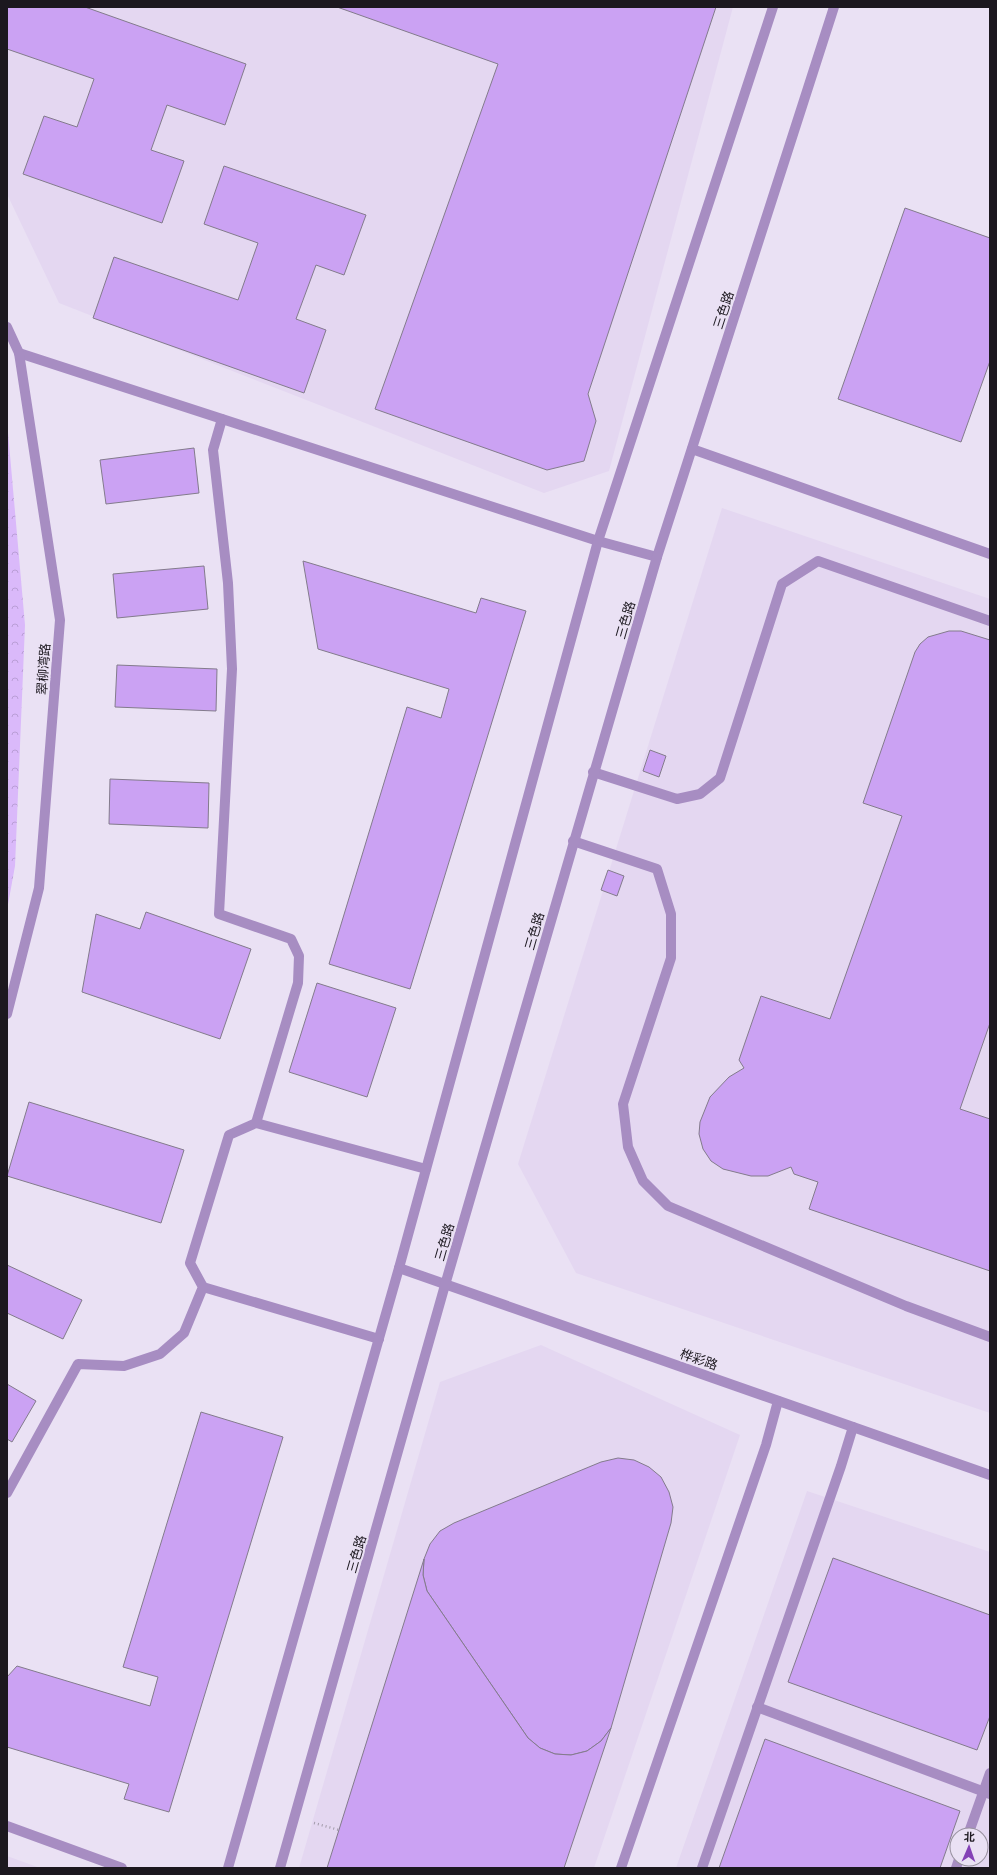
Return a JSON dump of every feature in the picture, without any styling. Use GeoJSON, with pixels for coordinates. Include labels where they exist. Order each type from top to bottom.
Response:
{"type":"FeatureCollection","features":[{"type":"Feature","properties":{"kind":"street"},"geometry":{"type":"LineString","coordinates":[[228,1868],[379,1340],[598,541],[773,7]]}},
{"type":"Feature","properties":{"kind":"street","name":"三色路"},"geometry":{"type":"LineString","coordinates":[[280,1868],[573,841],[657,557],[834,7]]}},
{"type":"Feature","properties":{"kind":"street","name":"翠柳湾路"},"geometry":{"type":"LineString","coordinates":[[7,327],[19,353],[60,620],[40,888],[7,1014]]}},
{"type":"Feature","properties":{"kind":"street"},"geometry":{"type":"LineString","coordinates":[[19,353],[598,541],[657,557]]}},
{"type":"Feature","properties":{"kind":"street"},"geometry":{"type":"LineString","coordinates":[[222,419],[213,450],[228,583],[232,669],[219,914],[291,938],[299,956],[298,983],[256,1123]]}},
{"type":"Feature","properties":{"kind":"street"},"geometry":{"type":"LineString","coordinates":[[692,449],[990,554]]}},
{"type":"Feature","properties":{"kind":"street"},"geometry":{"type":"LineString","coordinates":[[593,772],[677,799],[700,794],[720,778],[782,584],[818,562],[990,621]]}},
{"type":"Feature","properties":{"kind":"street"},"geometry":{"type":"LineString","coordinates":[[573,841],[657,869],[671,914],[671,958],[623,1104],[628,1146],[643,1181],[668,1206],[906,1306],[990,1338]]}},
{"type":"Feature","properties":{"kind":"street"},"geometry":{"type":"LineString","coordinates":[[379,1340],[203,1287],[190,1263],[229,1134],[256,1123],[426,1169]]}},
{"type":"Feature","properties":{"kind":"street","name":"桦彩路"},"geometry":{"type":"LineString","coordinates":[[399,1268],[990,1475]]}},
{"type":"Feature","properties":{"kind":"street"},"geometry":{"type":"LineString","coordinates":[[7,1493],[78,1364],[124,1366],[160,1354],[184,1333],[203,1287]]}},
{"type":"Feature","properties":{"kind":"street"},"geometry":{"type":"LineString","coordinates":[[621,1868],[766,1445],[778,1401]]}},
{"type":"Feature","properties":{"kind":"street"},"geometry":{"type":"LineString","coordinates":[[702,1868],[841,1466],[853,1427]]}},
{"type":"Feature","properties":{"kind":"street"},"geometry":{"type":"LineString","coordinates":[[757,1707],[987,1792]]}},
{"type":"Feature","properties":{"kind":"street"},"geometry":{"type":"LineString","coordinates":[[972,1827],[987,1792],[990,1773]]}},
{"type":"Feature","properties":{"kind":"street"},"geometry":{"type":"LineString","coordinates":[[7,1826],[122,1868]]}},
{"type":"Feature","properties":{"kind":"path"},"geometry":{"type":"LineString","coordinates":[[295,1817],[339,1830]]}},
{"type":"Feature","properties":{"kind":"shaded area"},"geometry":{"type":"Polygon","coordinates":[[[7,7],[733,7],[609,471],[544,493],[59,303],[7,194],[7,7]]]}},
{"type":"Feature","properties":{"kind":"shaded area"},"geometry":{"type":"Polygon","coordinates":[[[722,508],[990,599],[990,1413],[576,1273],[518,1164],[722,508]]]}},
{"type":"Feature","properties":{"kind":"shaded area"},"geometry":{"type":"Polygon","coordinates":[[[541,1345],[740,1435],[594,1868],[299,1868],[440,1382],[541,1345]]]}},
{"type":"Feature","properties":{"kind":"shaded area"},"geometry":{"type":"Polygon","coordinates":[[[807,1491],[990,1552],[990,1868],[676,1868],[807,1491]]]}},
{"type":"Feature","properties":{"kind":"shaded area"},"geometry":{"type":"Polygon","coordinates":[[[7,1856],[40,1868],[7,1868],[7,1856]]]}},
{"type":"Feature","properties":{"kind":"green space"},"geometry":{"type":"Polygon","coordinates":[[[7,421],[25,625],[15,866],[7,910],[7,421]]]}},
{"type":"Feature","properties":{"kind":"building"},"geometry":{"type":"Polygon","coordinates":[[[7,7],[85,7],[246,64],[225,125],[167,105],[151,150],[184,161],[162,223],[23,174],[44,116],[77,127],[94,79],[7,49],[7,7]]]}},
{"type":"Feature","properties":{"kind":"building"},"geometry":{"type":"Polygon","coordinates":[[[337,7],[716,7],[588,394],[596,421],[584,461],[547,470],[375,409],[498,64],[337,7]]]}},
{"type":"Feature","properties":{"kind":"building"},"geometry":{"type":"Polygon","coordinates":[[[224,166],[366,215],[344,275],[316,265],[296,319],[326,330],[304,393],[93,318],[114,257],[238,300],[258,243],[204,224],[224,166]]]}},
{"type":"Feature","properties":{"kind":"building"},"geometry":{"type":"Polygon","coordinates":[[[905,208],[990,238],[990,361],[961,442],[838,399],[905,208]]]}},
{"type":"Feature","properties":{"kind":"building"},"geometry":{"type":"Polygon","coordinates":[[[194,448],[199,493],[106,504],[100,460],[194,448]]]}},
{"type":"Feature","properties":{"kind":"building"},"geometry":{"type":"Polygon","coordinates":[[[303,561],[476,613],[481,598],[526,611],[410,989],[329,964],[407,707],[441,718],[449,689],[318,649],[303,561]]]}},
{"type":"Feature","properties":{"kind":"building"},"geometry":{"type":"Polygon","coordinates":[[[204,566],[208,609],[117,618],[113,574],[204,566]]]}},
{"type":"Feature","properties":{"kind":"building"},"geometry":{"type":"Polygon","coordinates":[[[949,631],[961,631],[990,640],[990,1023],[960,1109],[990,1119],[990,1271],[809,1209],[818,1182],[794,1174],[791,1167],[768,1176],[751,1176],[723,1169],[711,1161],[703,1149],[699,1134],[700,1122],[710,1097],[729,1077],[744,1068],[739,1060],[761,996],[830,1019],[902,816],[863,803],[915,652],[920,644],[928,637],[949,631]]]}},
{"type":"Feature","properties":{"kind":"building"},"geometry":{"type":"Polygon","coordinates":[[[117,665],[217,669],[216,711],[115,707],[117,665]]]}},
{"type":"Feature","properties":{"kind":"building"},"geometry":{"type":"Polygon","coordinates":[[[650,750],[666,756],[659,777],[643,771],[650,750]]]}},
{"type":"Feature","properties":{"kind":"building"},"geometry":{"type":"Polygon","coordinates":[[[110,779],[209,783],[208,828],[109,824],[110,779]]]}},
{"type":"Feature","properties":{"kind":"building"},"geometry":{"type":"Polygon","coordinates":[[[608,870],[624,876],[617,896],[601,890],[608,870]]]}},
{"type":"Feature","properties":{"kind":"building"},"geometry":{"type":"Polygon","coordinates":[[[146,912],[251,949],[220,1039],[82,992],[96,914],[140,929],[146,912]]]}},
{"type":"Feature","properties":{"kind":"building"},"geometry":{"type":"Polygon","coordinates":[[[317,983],[396,1008],[367,1097],[289,1072],[317,983]]]}},
{"type":"Feature","properties":{"kind":"building"},"geometry":{"type":"Polygon","coordinates":[[[29,1102],[184,1150],[161,1223],[7,1176],[29,1102]]]}},
{"type":"Feature","properties":{"kind":"building"},"geometry":{"type":"Polygon","coordinates":[[[7,1265],[82,1300],[63,1339],[7,1313],[7,1265]]]}},
{"type":"Feature","properties":{"kind":"building"},"geometry":{"type":"Polygon","coordinates":[[[7,1384],[36,1401],[12,1442],[7,1439],[7,1384]]]}},
{"type":"Feature","properties":{"kind":"building"},"geometry":{"type":"Polygon","coordinates":[[[201,1412],[283,1437],[169,1812],[124,1799],[129,1784],[7,1747],[7,1677],[17,1666],[150,1706],[158,1677],[123,1667],[201,1412]]]}},
{"type":"Feature","properties":{"kind":"building"},"geometry":{"type":"Polygon","coordinates":[[[618,1458],[634,1460],[649,1467],[661,1477],[669,1492],[673,1507],[671,1523],[611,1728],[601,1741],[587,1751],[571,1755],[555,1754],[540,1748],[528,1738],[427,1591],[423,1575],[424,1559],[430,1544],[440,1531],[454,1523],[601,1462],[618,1458]]]}},
{"type":"Feature","properties":{"kind":"building"},"geometry":{"type":"Polygon","coordinates":[[[833,1558],[990,1615],[990,1716],[977,1750],[788,1682],[833,1558]]]}},
{"type":"Feature","properties":{"kind":"building"},"geometry":{"type":"Polygon","coordinates":[[[424,1559],[423,1575],[427,1591],[528,1738],[540,1748],[555,1754],[571,1755],[587,1751],[601,1741],[611,1728],[564,1868],[327,1868],[424,1559]]]}},
{"type":"Feature","properties":{"kind":"building"},"geometry":{"type":"Polygon","coordinates":[[[765,1739],[960,1811],[954,1827],[949,1827],[949,1842],[940,1868],[719,1868],[765,1739]]]}}]}
